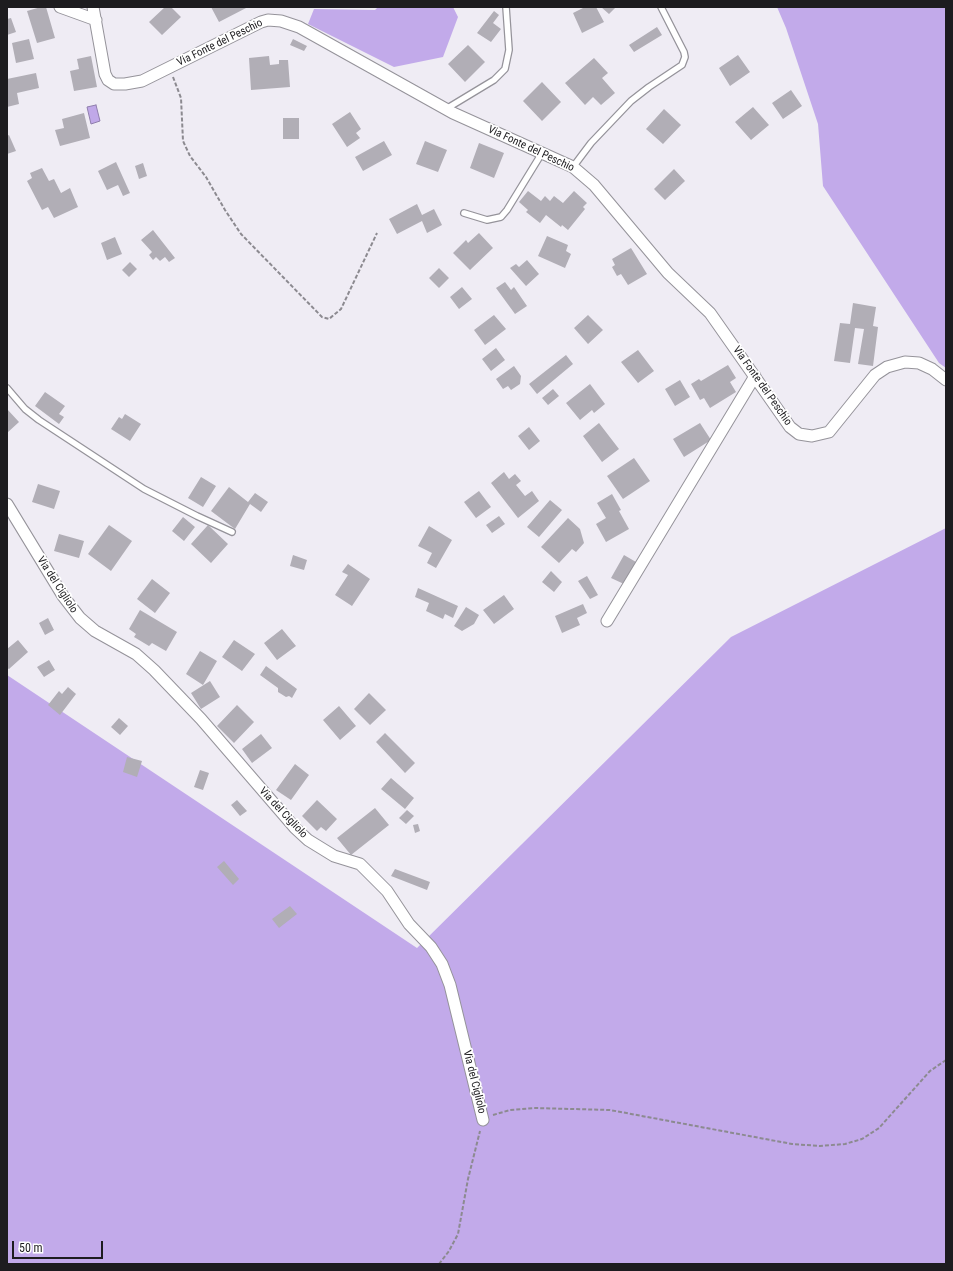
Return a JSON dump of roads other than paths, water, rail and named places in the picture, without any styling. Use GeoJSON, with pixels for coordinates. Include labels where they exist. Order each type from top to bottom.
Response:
{"type":"FeatureCollection","features":[{"type":"Feature","properties":{"kind":"street"},"geometry":{"type":"LineString","coordinates":[[60,7],[96,20]]}},
{"type":"Feature","properties":{"kind":"street"},"geometry":{"type":"LineString","coordinates":[[93,7],[96,20]]}},
{"type":"Feature","properties":{"kind":"street","name":"Via Fonte del Peschio"},"geometry":{"type":"LineString","coordinates":[[96,20],[105,74],[110,82],[117,84],[131,83],[146,79],[262,22],[281,21],[299,27],[446,109],[573,167],[594,185],[668,273],[706,308],[790,426],[799,434],[812,436],[825,433],[832,429],[875,375],[887,366],[905,362],[919,363],[932,369],[946,380]]}},
{"type":"Feature","properties":{"kind":"street"},"geometry":{"type":"LineString","coordinates":[[607,621],[755,376]]}},
{"type":"Feature","properties":{"kind":"street","name":"Via del Cigliolo"},"geometry":{"type":"LineString","coordinates":[[7,504],[63,596],[80,618],[95,631],[130,650],[148,664],[186,702],[292,825],[308,840],[334,856],[360,864],[387,892],[409,924],[431,947],[442,964],[450,984],[483,1120]]}},
{"type":"Feature","properties":{"kind":"lane"},"geometry":{"type":"LineString","coordinates":[[446,109],[494,80],[505,69],[509,50],[506,7]]}},
{"type":"Feature","properties":{"kind":"lane"},"geometry":{"type":"LineString","coordinates":[[573,167],[591,143],[631,101],[649,86],[682,65],[685,57],[684,52],[661,7]]}},
{"type":"Feature","properties":{"kind":"lane"},"geometry":{"type":"LineString","coordinates":[[464,213],[487,220],[501,218],[542,153]]}},
{"type":"Feature","properties":{"kind":"lane"},"geometry":{"type":"LineString","coordinates":[[7,388],[25,409],[36,418],[144,489],[232,532]]}}]}
